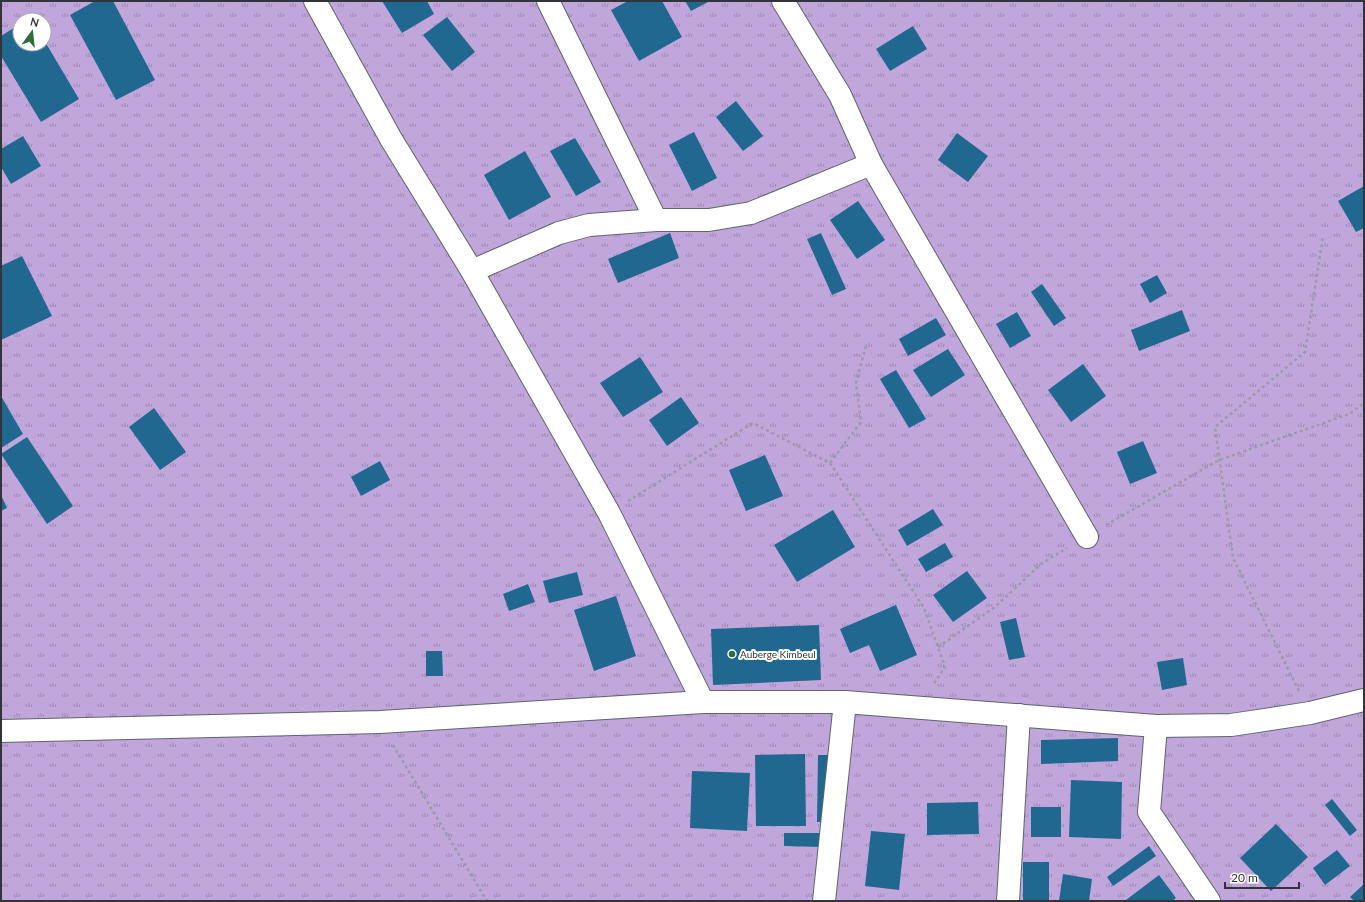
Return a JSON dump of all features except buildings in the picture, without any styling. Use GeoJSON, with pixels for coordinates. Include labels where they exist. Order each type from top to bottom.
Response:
{"type":"FeatureCollection","features":[{"type":"Feature","properties":{"kind":"street"},"geometry":{"type":"LineString","coordinates":[[314,1],[391,139],[472,271],[609,513],[703,702]]}},
{"type":"Feature","properties":{"kind":"street"},"geometry":{"type":"LineString","coordinates":[[548,1],[656,220]]}},
{"type":"Feature","properties":{"kind":"street"},"geometry":{"type":"LineString","coordinates":[[783,1],[840,95],[871,164],[1087,537]]}},
{"type":"Feature","properties":{"kind":"street"},"geometry":{"type":"LineString","coordinates":[[472,271],[559,233],[589,225],[656,220],[709,220],[750,214],[871,164]]}},
{"type":"Feature","properties":{"kind":"street"},"geometry":{"type":"LineString","coordinates":[[1,731],[380,722],[703,702],[845,702],[1156,726],[1231,725],[1310,713],[1364,700]]}},
{"type":"Feature","properties":{"kind":"street"},"geometry":{"type":"LineString","coordinates":[[824,901],[845,702]]}},
{"type":"Feature","properties":{"kind":"street"},"geometry":{"type":"LineString","coordinates":[[1008,901],[1019,715]]}},
{"type":"Feature","properties":{"kind":"street"},"geometry":{"type":"LineString","coordinates":[[1156,726],[1149,812],[1209,901]]}},
{"type":"Feature","properties":{"kind":"path"},"geometry":{"type":"LineString","coordinates":[[1310,713],[1233,558],[1215,427],[1305,352],[1323,236]]}},
{"type":"Feature","properties":{"kind":"path"},"geometry":{"type":"LineString","coordinates":[[830,464],[861,422],[856,383],[866,345]]}},
{"type":"Feature","properties":{"kind":"path"},"geometry":{"type":"LineString","coordinates":[[938,647],[995,607],[1041,564],[1220,460],[1349,414],[1364,403]]}},
{"type":"Feature","properties":{"kind":"path"},"geometry":{"type":"LineString","coordinates":[[609,513],[753,423],[830,464],[924,608],[945,667],[920,707]]}},
{"type":"Feature","properties":{"kind":"path"},"geometry":{"type":"LineString","coordinates":[[380,722],[487,901]]}},
{"type":"Feature","properties":{"kind":"green space"},"geometry":{"type":"Polygon","coordinates":[[[1,1],[1364,1],[1364,901],[1,901],[1,1]]]}},
{"type":"Feature","properties":{"kind":"place","name":"Auberge Kimbeul"},"geometry":{"type":"Point","coordinates":[732,654]}}]}
